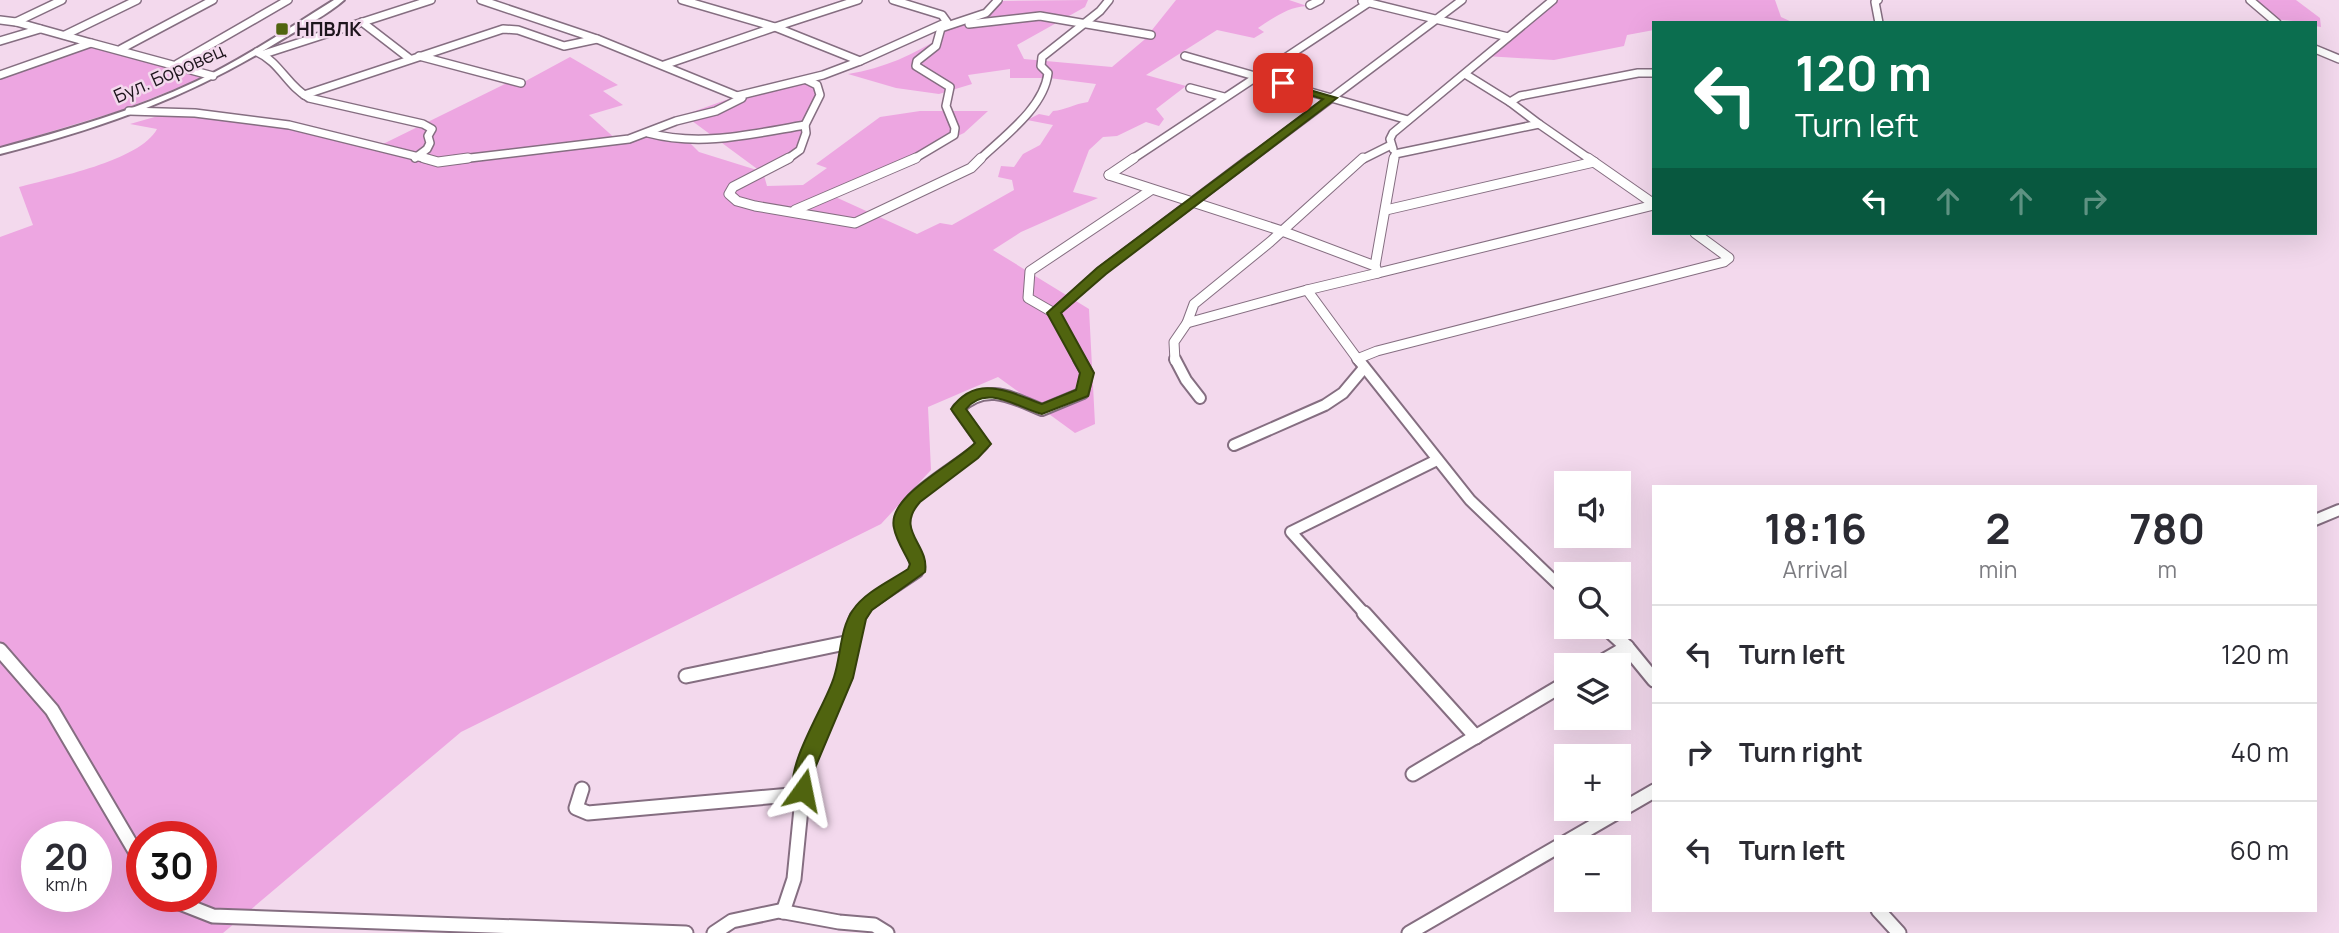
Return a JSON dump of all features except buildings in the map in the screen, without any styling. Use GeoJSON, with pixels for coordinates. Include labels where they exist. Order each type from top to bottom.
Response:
{"type":"FeatureCollection","features":[{"type":"Feature","properties":{"kind":"street"},"geometry":{"type":"LineString","coordinates":[[16,22],[62,0]]}},
{"type":"Feature","properties":{"kind":"street"},"geometry":{"type":"LineString","coordinates":[[65,36],[137,0]]}},
{"type":"Feature","properties":{"kind":"street"},"geometry":{"type":"LineString","coordinates":[[121,49],[213,0]]}},
{"type":"Feature","properties":{"kind":"street"},"geometry":{"type":"LineString","coordinates":[[177,64],[288,0]]}},
{"type":"Feature","properties":{"kind":"street","name":"Бул. Боровец"},"geometry":{"type":"LineString","coordinates":[[0,151],[129,111],[213,76],[260,53],[340,0]]}},
{"type":"Feature","properties":{"kind":"street"},"geometry":{"type":"LineString","coordinates":[[260,53],[431,0]]}},
{"type":"Feature","properties":{"kind":"street"},"geometry":{"type":"LineString","coordinates":[[129,111],[195,113],[289,125],[429,162],[595,145],[648,133],[677,121],[735,104],[742,98],[597,39],[481,0]]}},
{"type":"Feature","properties":{"kind":"street"},"geometry":{"type":"LineString","coordinates":[[681,0],[775,27],[860,61]]}},
{"type":"Feature","properties":{"kind":"street"},"geometry":{"type":"LineString","coordinates":[[701,6],[713,0]]}},
{"type":"Feature","properties":{"kind":"street"},"geometry":{"type":"LineString","coordinates":[[664,65],[858,0]]}},
{"type":"Feature","properties":{"kind":"street"},"geometry":{"type":"LineString","coordinates":[[892,0],[942,15],[947,20],[946,25]]}},
{"type":"Feature","properties":{"kind":"street"},"geometry":{"type":"LineString","coordinates":[[737,96],[807,79],[860,61],[921,33],[986,13],[998,0]]}},
{"type":"Feature","properties":{"kind":"street"},"geometry":{"type":"LineString","coordinates":[[807,79],[817,85],[820,95],[805,125],[804,142],[794,155],[730,191],[732,197],[745,204],[855,223],[971,169],[1038,100],[1048,78],[1048,73],[1041,66],[1042,57],[1100,12],[1109,0]]}},
{"type":"Feature","properties":{"kind":"street"},"geometry":{"type":"LineString","coordinates":[[1310,5],[1320,0]]}},
{"type":"Feature","properties":{"kind":"street"},"geometry":{"type":"LineString","coordinates":[[1359,0],[1508,37]]}},
{"type":"Feature","properties":{"kind":"street"},"geometry":{"type":"LineString","coordinates":[[1054,313],[1092,279],[1462,0]]}},
{"type":"Feature","properties":{"kind":"street"},"geometry":{"type":"LineString","coordinates":[[1376,269],[1395,154],[1390,139],[1393,133],[1553,0]]}},
{"type":"Feature","properties":{"kind":"street"},"geometry":{"type":"LineString","coordinates":[[1878,0],[1875,2],[1879,21]]}},
{"type":"Feature","properties":{"kind":"street"},"geometry":{"type":"LineString","coordinates":[[2250,0],[2275,21]]}},
{"type":"Feature","properties":{"kind":"street"},"geometry":{"type":"LineString","coordinates":[[1368,3],[1109,176],[1282,231],[1376,269]]}},
{"type":"Feature","properties":{"kind":"street"},"geometry":{"type":"LineString","coordinates":[[793,211],[919,157],[954,135],[955,128],[946,106],[950,100],[950,87],[916,66],[917,61],[936,46],[938,31],[946,25],[1040,16],[1151,35]]}},
{"type":"Feature","properties":{"kind":"street"},"geometry":{"type":"LineString","coordinates":[[0,20],[121,49],[213,76]]}},
{"type":"Feature","properties":{"kind":"street"},"geometry":{"type":"LineString","coordinates":[[362,22],[410,59]]}},
{"type":"Feature","properties":{"kind":"street"},"geometry":{"type":"LineString","coordinates":[[304,95],[508,28],[564,46],[597,39]]}},
{"type":"Feature","properties":{"kind":"street"},"geometry":{"type":"LineString","coordinates":[[0,41],[40,29]]}},
{"type":"Feature","properties":{"kind":"street"},"geometry":{"type":"LineString","coordinates":[[0,75],[91,43]]}},
{"type":"Feature","properties":{"kind":"street"},"geometry":{"type":"LineString","coordinates":[[2317,50],[2339,59]]}},
{"type":"Feature","properties":{"kind":"street"},"geometry":{"type":"LineString","coordinates":[[260,53],[279,66],[304,95],[340,106],[424,124],[432,129],[428,136],[430,143],[427,149],[415,158]]}},
{"type":"Feature","properties":{"kind":"street"},"geometry":{"type":"LineString","coordinates":[[418,56],[522,83]]}},
{"type":"Feature","properties":{"kind":"street"},"geometry":{"type":"LineString","coordinates":[[1185,56],[1408,120]]}},
{"type":"Feature","properties":{"kind":"street"},"geometry":{"type":"LineString","coordinates":[[1510,102],[1520,96],[1637,73],[1652,73]]}},
{"type":"Feature","properties":{"kind":"street"},"geometry":{"type":"LineString","coordinates":[[1465,74],[1510,102],[1652,204]]}},
{"type":"Feature","properties":{"kind":"street"},"geometry":{"type":"LineString","coordinates":[[1190,88],[1224,97]]}},
{"type":"Feature","properties":{"kind":"street"},"geometry":{"type":"LineString","coordinates":[[1395,154],[1539,124]]}},
{"type":"Feature","properties":{"kind":"street"},"geometry":{"type":"LineString","coordinates":[[648,133],[664,139],[686,141],[805,125]]}},
{"type":"Feature","properties":{"kind":"street"},"geometry":{"type":"LineString","coordinates":[[1200,397],[1182,378],[1172,348],[1187,323],[1194,304],[1282,231],[1363,158],[1391,145]]}},
{"type":"Feature","properties":{"kind":"street"},"geometry":{"type":"LineString","coordinates":[[1387,210],[1594,162]]}},
{"type":"Feature","properties":{"kind":"street"},"geometry":{"type":"LineString","coordinates":[[783,912],[794,879],[805,768],[844,678],[857,617],[866,606],[917,572],[918,564],[901,527],[904,509],[914,498],[983,444],[958,409],[966,399],[995,392],[1042,410],[1083,393],[1087,373],[1054,313],[1028,298],[1030,271],[1151,190]]}},
{"type":"Feature","properties":{"kind":"street"},"geometry":{"type":"LineString","coordinates":[[1187,323],[1376,269],[1652,205]]}},
{"type":"Feature","properties":{"kind":"street"},"geometry":{"type":"LineString","coordinates":[[1234,445],[1325,405],[1343,393],[1360,363],[1391,347],[1724,262],[1729,258],[1698,235]]}},
{"type":"Feature","properties":{"kind":"street"},"geometry":{"type":"LineString","coordinates":[[1307,290],[1360,363],[1470,500],[1554,581]]}},
{"type":"Feature","properties":{"kind":"street"},"geometry":{"type":"LineString","coordinates":[[1437,460],[1291,532],[1476,737]]}},
{"type":"Feature","properties":{"kind":"street"},"geometry":{"type":"LineString","coordinates":[[2317,519],[2339,510]]}},
{"type":"Feature","properties":{"kind":"street"},"geometry":{"type":"LineString","coordinates":[[1618,639],[1652,678]]}},
{"type":"Feature","properties":{"kind":"street"},"geometry":{"type":"LineString","coordinates":[[686,676],[850,642]]}},
{"type":"Feature","properties":{"kind":"street"},"geometry":{"type":"LineString","coordinates":[[1616,653],[1626,647]]}},
{"type":"Feature","properties":{"kind":"street"},"geometry":{"type":"LineString","coordinates":[[0,650],[52,710],[126,836]]}},
{"type":"Feature","properties":{"kind":"street"},"geometry":{"type":"LineString","coordinates":[[1413,774],[1554,690]]}},
{"type":"Feature","properties":{"kind":"street"},"geometry":{"type":"LineString","coordinates":[[582,789],[576,808],[588,813],[802,794]]}},
{"type":"Feature","properties":{"kind":"street"},"geometry":{"type":"LineString","coordinates":[[1409,933],[1652,792]]}},
{"type":"Feature","properties":{"kind":"street"},"geometry":{"type":"LineString","coordinates":[[203,912],[213,916],[686,933]]}},
{"type":"Feature","properties":{"kind":"street"},"geometry":{"type":"LineString","coordinates":[[713,933],[720,926],[732,921],[783,912],[874,925],[887,933]]}},
{"type":"Feature","properties":{"kind":"street"},"geometry":{"type":"LineString","coordinates":[[1880,912],[1899,933]]}},
{"type":"Feature","properties":{"kind":"shaded area"},"geometry":{"type":"Polygon","coordinates":[[[1088,0],[1085,7],[1017,45],[1024,59],[1112,67],[1144,40],[1176,0],[1289,0],[1307,6],[1293,8],[1275,17],[1258,28],[1264,32],[1254,38],[1217,30],[1146,75],[1186,86],[1156,109],[1164,119],[1159,126],[1146,122],[1117,136],[1103,137],[1089,150],[1073,192],[1098,198],[1021,232],[993,250],[1089,309],[1095,424],[1075,433],[998,377],[928,407],[931,470],[881,524],[461,732],[223,933],[0,933],[0,237],[33,225],[19,187],[94,167],[133,150],[148,140],[157,129],[130,124],[165,114],[230,117],[381,145],[511,81],[522,83],[570,57],[618,85],[603,91],[623,105],[589,115],[618,141],[643,134],[688,141],[699,152],[760,171],[684,115],[737,96],[807,80],[820,89],[800,150],[763,172],[767,186],[803,185],[827,168],[816,164],[880,117],[920,111],[988,111],[964,133],[831,195],[917,234],[940,223],[952,225],[1014,190],[1012,180],[998,177],[1001,166],[1014,167],[1023,154],[1040,145],[1053,125],[1027,120],[1039,114],[1049,116],[1053,111],[1088,102],[1096,84],[1049,78],[1010,78],[1010,69],[968,75],[972,84],[939,94],[896,88],[848,74],[909,55],[944,36],[945,25],[976,19],[1002,1],[1088,0]]]}},
{"type":"Feature","properties":{"kind":"shaded area"},"geometry":{"type":"Polygon","coordinates":[[[1554,0],[1775,0],[1781,17],[1790,21],[1652,21],[1652,30],[1627,35],[1624,46],[1554,60],[1485,56],[1554,0]]]}},
{"type":"Feature","properties":{"kind":"shaded area"},"geometry":{"type":"Polygon","coordinates":[[[2250,0],[2296,0],[2320,18],[2321,27],[2317,26],[2317,21],[2273,19],[2250,0]]]}},
{"type":"Feature","properties":{"kind":"shaded area"},"geometry":{"type":"Polygon","coordinates":[[[89,47],[205,77],[122,110],[0,147],[0,77],[89,47]]]}},
{"type":"Feature","properties":{"kind":"place","name":"НПВЛК"},"geometry":{"type":"Point","coordinates":[282,29]}},
{"type":"Feature","properties":{"kind":"route"},"geometry":{"type":"LineString","coordinates":[[803,790],[805,768],[844,678],[857,617],[866,606],[917,572],[918,564],[901,527],[904,509],[914,498],[983,444],[958,409],[966,399],[982,393],[995,392],[1042,410],[1083,393],[1087,373],[1054,313],[1101,271],[1331,98],[1283,83]]}}]}
